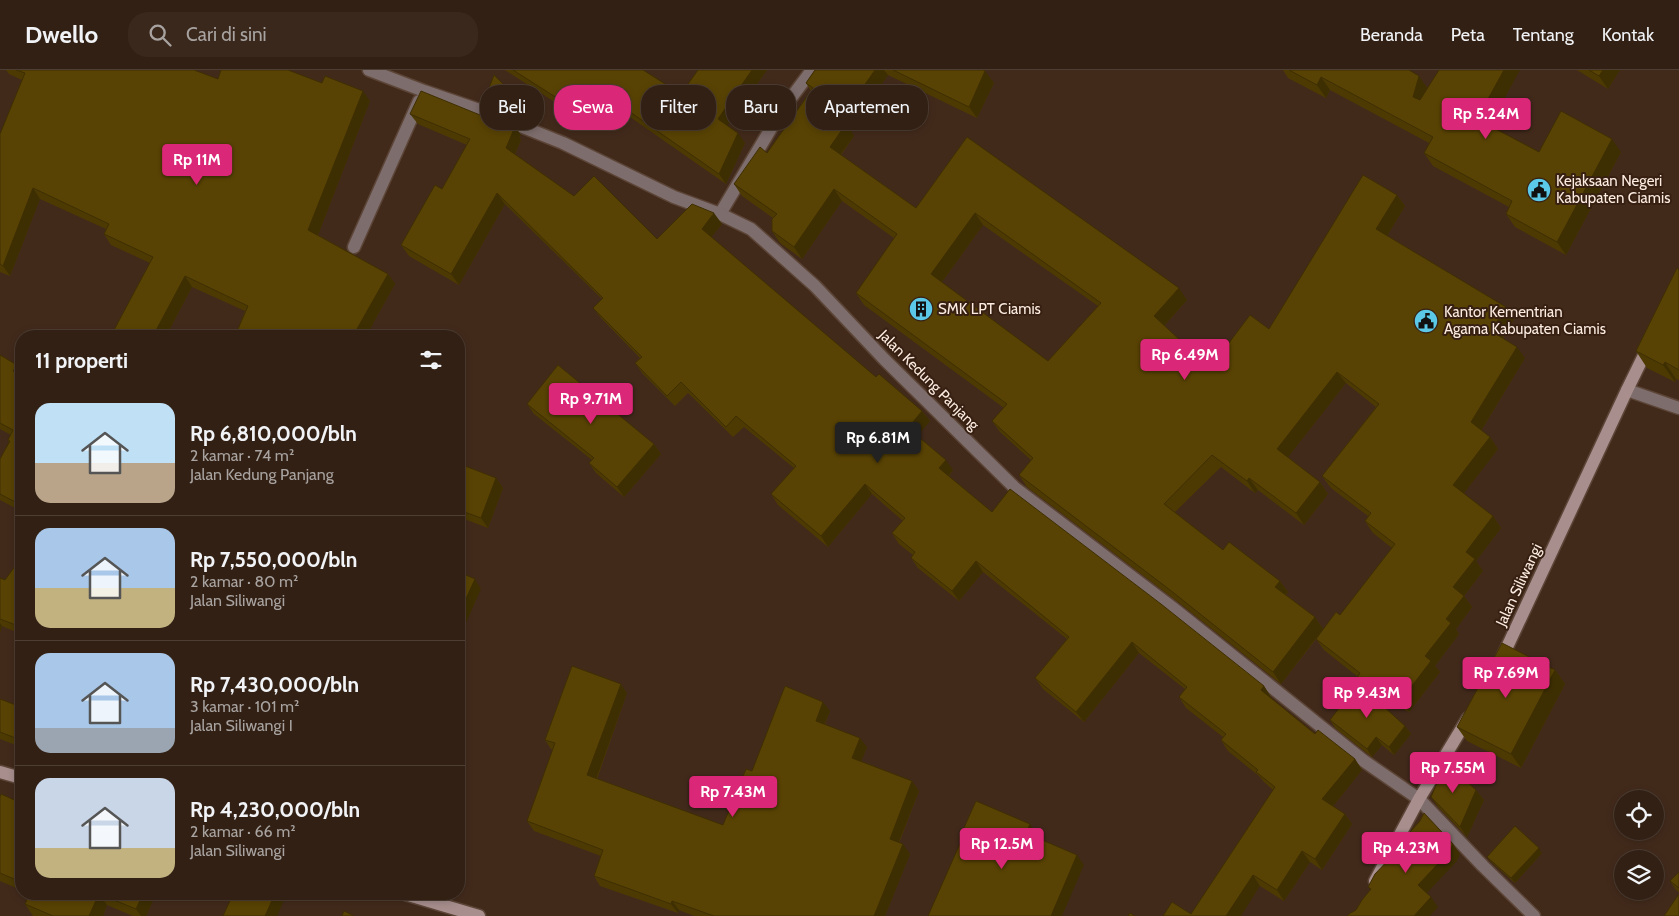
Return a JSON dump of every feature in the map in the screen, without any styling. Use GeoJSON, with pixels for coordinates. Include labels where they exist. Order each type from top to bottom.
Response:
{"type":"FeatureCollection","features":[{"type":"Feature","properties":{"kind":"main road","name":"Jalan Siliwangi"},"geometry":{"type":"LineString","coordinates":[[1494,675],[1655,334]]}},
{"type":"Feature","properties":{"kind":"main road"},"geometry":{"type":"LineString","coordinates":[[1370,890],[1419,799],[1474,708]]}},
{"type":"Feature","properties":{"kind":"main road"},"geometry":{"type":"LineString","coordinates":[[0,772],[15,776]]}},
{"type":"Feature","properties":{"kind":"main road"},"geometry":{"type":"LineString","coordinates":[[425,900],[479,916]]}},
{"type":"Feature","properties":{"kind":"street","name":"Jalan Kedung Panjang"},"geometry":{"type":"LineString","coordinates":[[369,70],[488,113],[563,143],[674,197],[720,214],[751,229],[815,286],[885,360],[1015,488],[1165,602],[1364,761],[1419,799],[1534,916]]}},
{"type":"Feature","properties":{"kind":"street"},"geometry":{"type":"LineString","coordinates":[[720,214],[782,110],[812,70]]}},
{"type":"Feature","properties":{"kind":"street"},"geometry":{"type":"LineString","coordinates":[[354,247],[424,91]]}},
{"type":"Feature","properties":{"kind":"street"},"geometry":{"type":"LineString","coordinates":[[1627,390],[1679,408]]}},
{"type":"Feature","properties":{"kind":"building"},"geometry":{"type":"Polygon","coordinates":[[[16,70],[194,70],[218,79],[221,70],[288,70],[322,83],[325,76],[363,91],[308,230],[388,274],[356,330],[238,330],[248,306],[185,276],[156,330],[114,330],[153,257],[104,234],[109,224],[33,188],[3,266],[0,264],[0,134],[25,73],[16,70]]]}},
{"type":"Feature","properties":{"kind":"building"},"geometry":{"type":"Polygon","coordinates":[[[513,70],[643,70],[667,85],[641,85],[641,120],[631,113],[631,85],[554,85],[554,96],[544,90],[544,85],[537,85],[513,70]]]}},
{"type":"Feature","properties":{"kind":"building"},"geometry":{"type":"Polygon","coordinates":[[[698,70],[752,70],[742,85],[726,85],[726,107],[718,119],[726,125],[726,130],[734,130],[738,133],[719,174],[656,130],[716,130],[716,85],[687,85],[698,70]]]}},
{"type":"Feature","properties":{"kind":"building"},"geometry":{"type":"Polygon","coordinates":[[[815,70],[875,70],[864,85],[809,85],[806,83],[815,70]]]}},
{"type":"Feature","properties":{"kind":"building"},"geometry":{"type":"Polygon","coordinates":[[[893,70],[985,71],[969,107],[928,87],[928,85],[924,85],[893,70]]]}},
{"type":"Feature","properties":{"kind":"building"},"geometry":{"type":"Polygon","coordinates":[[[1289,70],[1409,70],[1419,76],[1413,97],[1420,100],[1439,70],[1504,70],[1477,119],[1539,152],[1561,111],[1612,139],[1557,242],[1506,214],[1512,201],[1424,153],[1433,137],[1321,77],[1317,85],[1289,70]]]}},
{"type":"Feature","properties":{"kind":"building"},"geometry":{"type":"Polygon","coordinates":[[[1589,70],[1603,70],[1599,76],[1589,70]]]}},
{"type":"Feature","properties":{"kind":"building"},"geometry":{"type":"Polygon","coordinates":[[[494,75],[504,85],[490,85],[494,75]]]}},
{"type":"Feature","properties":{"kind":"building"},"geometry":{"type":"Polygon","coordinates":[[[421,91],[480,115],[480,130],[514,130],[506,148],[574,196],[594,176],[657,239],[692,204],[714,213],[702,229],[876,377],[879,374],[922,411],[908,428],[946,460],[939,468],[992,512],[1010,489],[1161,604],[1264,686],[1261,690],[1315,734],[1318,730],[1355,759],[1322,799],[1345,814],[1315,859],[1302,851],[1277,890],[1253,875],[1226,916],[1163,916],[1172,902],[1191,914],[1275,787],[1256,772],[1258,770],[1221,740],[1226,734],[1179,697],[1187,687],[1132,642],[1076,712],[1035,678],[1069,637],[976,561],[952,591],[911,558],[915,552],[892,533],[905,518],[865,484],[821,536],[771,494],[796,466],[736,416],[726,427],[681,382],[667,396],[635,363],[642,357],[593,308],[603,298],[497,193],[451,274],[401,245],[435,185],[442,189],[470,139],[410,114],[421,91]]]}},
{"type":"Feature","properties":{"kind":"building"},"geometry":{"type":"Polygon","coordinates":[[[806,98],[806,130],[842,130],[830,147],[916,208],[967,137],[1179,288],[1154,316],[1210,368],[1250,315],[1269,329],[1363,175],[1397,195],[1376,229],[1506,307],[1491,331],[1517,347],[1471,422],[1490,437],[1453,485],[1493,516],[1466,552],[1475,559],[1453,587],[1464,596],[1446,619],[1451,623],[1425,656],[1431,661],[1401,700],[1357,678],[1360,673],[1316,639],[1336,612],[1340,615],[1395,544],[1365,521],[1371,513],[1322,476],[1379,404],[1337,372],[1277,449],[1320,482],[1296,513],[1249,478],[1247,481],[1212,455],[1164,504],[1223,550],[1229,542],[1280,581],[1275,587],[1315,617],[1273,672],[1170,590],[1019,475],[1033,458],[992,421],[1007,404],[856,293],[897,234],[834,189],[794,247],[772,231],[772,219],[777,214],[734,184],[760,147],[767,153],[783,130],[796,130],[796,112],[806,98]],[[975,213],[931,274],[1048,361],[1101,303],[975,213]]]}},
{"type":"Feature","properties":{"kind":"building"},"geometry":{"type":"Polygon","coordinates":[[[1677,268],[1679,270],[1679,370],[1665,362],[1663,365],[1636,351],[1677,268]]]}},
{"type":"Feature","properties":{"kind":"building"},"geometry":{"type":"Polygon","coordinates":[[[0,355],[15,364],[13,371],[15,372],[15,502],[0,494],[0,459],[10,441],[8,440],[13,430],[0,423],[0,355]]]}},
{"type":"Feature","properties":{"kind":"building"},"geometry":{"type":"Polygon","coordinates":[[[558,365],[654,444],[617,487],[589,463],[594,458],[527,404],[558,365]]]}},
{"type":"Feature","properties":{"kind":"building"},"geometry":{"type":"Polygon","coordinates":[[[465,466],[496,478],[481,518],[465,512],[465,466]]]}},
{"type":"Feature","properties":{"kind":"building"},"geometry":{"type":"Polygon","coordinates":[[[15,566],[15,625],[0,619],[0,578],[5,580],[15,566]]]}},
{"type":"Feature","properties":{"kind":"building"},"geometry":{"type":"Polygon","coordinates":[[[465,575],[475,579],[465,601],[465,575]]]}},
{"type":"Feature","properties":{"kind":"building"},"geometry":{"type":"Polygon","coordinates":[[[1502,643],[1555,670],[1511,754],[1457,727],[1502,643]]]}},
{"type":"Feature","properties":{"kind":"building"},"geometry":{"type":"Polygon","coordinates":[[[572,666],[621,684],[587,775],[723,825],[746,769],[752,771],[785,686],[823,702],[816,721],[860,738],[852,758],[912,781],[890,839],[903,844],[874,916],[714,916],[672,901],[671,904],[594,876],[603,850],[527,821],[555,743],[545,740],[572,666]]]}},
{"type":"Feature","properties":{"kind":"building"},"geometry":{"type":"Polygon","coordinates":[[[1358,683],[1405,726],[1389,747],[1376,737],[1367,749],[1330,720],[1358,683]]]}},
{"type":"Feature","properties":{"kind":"building"},"geometry":{"type":"Polygon","coordinates":[[[0,699],[15,705],[15,738],[0,732],[0,699]]]}},
{"type":"Feature","properties":{"kind":"building"},"geometry":{"type":"Polygon","coordinates":[[[1446,762],[1476,790],[1460,827],[1431,797],[1446,762]]]}},
{"type":"Feature","properties":{"kind":"building"},"geometry":{"type":"Polygon","coordinates":[[[1,794],[15,800],[15,879],[0,873],[1,794]]]}},
{"type":"Feature","properties":{"kind":"building"},"geometry":{"type":"Polygon","coordinates":[[[976,801],[1030,824],[1026,833],[1077,855],[1051,916],[928,916],[962,839],[959,839],[976,801]]]}},
{"type":"Feature","properties":{"kind":"building"},"geometry":{"type":"Polygon","coordinates":[[[1424,813],[1453,844],[1450,851],[1418,885],[1431,897],[1414,916],[1347,916],[1356,910],[1371,889],[1368,887],[1375,874],[1393,855],[1391,853],[1420,821],[1424,813]]]}},
{"type":"Feature","properties":{"kind":"building"},"geometry":{"type":"Polygon","coordinates":[[[1515,826],[1539,848],[1511,878],[1487,857],[1515,826]]]}},
{"type":"Feature","properties":{"kind":"building"},"geometry":{"type":"Polygon","coordinates":[[[1679,872],[1679,888],[1670,881],[1679,872]]]}},
{"type":"Feature","properties":{"kind":"building"},"geometry":{"type":"Polygon","coordinates":[[[1679,894],[1679,916],[1664,916],[1679,894]]]}},
{"type":"Feature","properties":{"kind":"building"},"geometry":{"type":"Polygon","coordinates":[[[27,900],[96,900],[89,916],[53,916],[25,904],[27,900]]]}},
{"type":"Feature","properties":{"kind":"building"},"geometry":{"type":"Polygon","coordinates":[[[114,900],[140,900],[136,909],[114,900]]]}},
{"type":"Feature","properties":{"kind":"building"},"geometry":{"type":"Polygon","coordinates":[[[230,900],[272,900],[265,916],[223,916],[230,900]]]}},
{"type":"Feature","properties":{"kind":"building"},"geometry":{"type":"Polygon","coordinates":[[[344,911],[354,916],[342,916],[344,911]]]}},
{"type":"Feature","properties":{"kind":"place","name":"Kejaksaan Negeri Kabupaten Ciamis"},"geometry":{"type":"Point","coordinates":[1539,190]}},
{"type":"Feature","properties":{"kind":"place","name":"SMK LPT Ciamis"},"geometry":{"type":"Point","coordinates":[921,309]}},
{"type":"Feature","properties":{"kind":"place","name":"Kantor Kementrian Agama Kabupaten Ciamis"},"geometry":{"type":"Point","coordinates":[1426,321]}}]}
